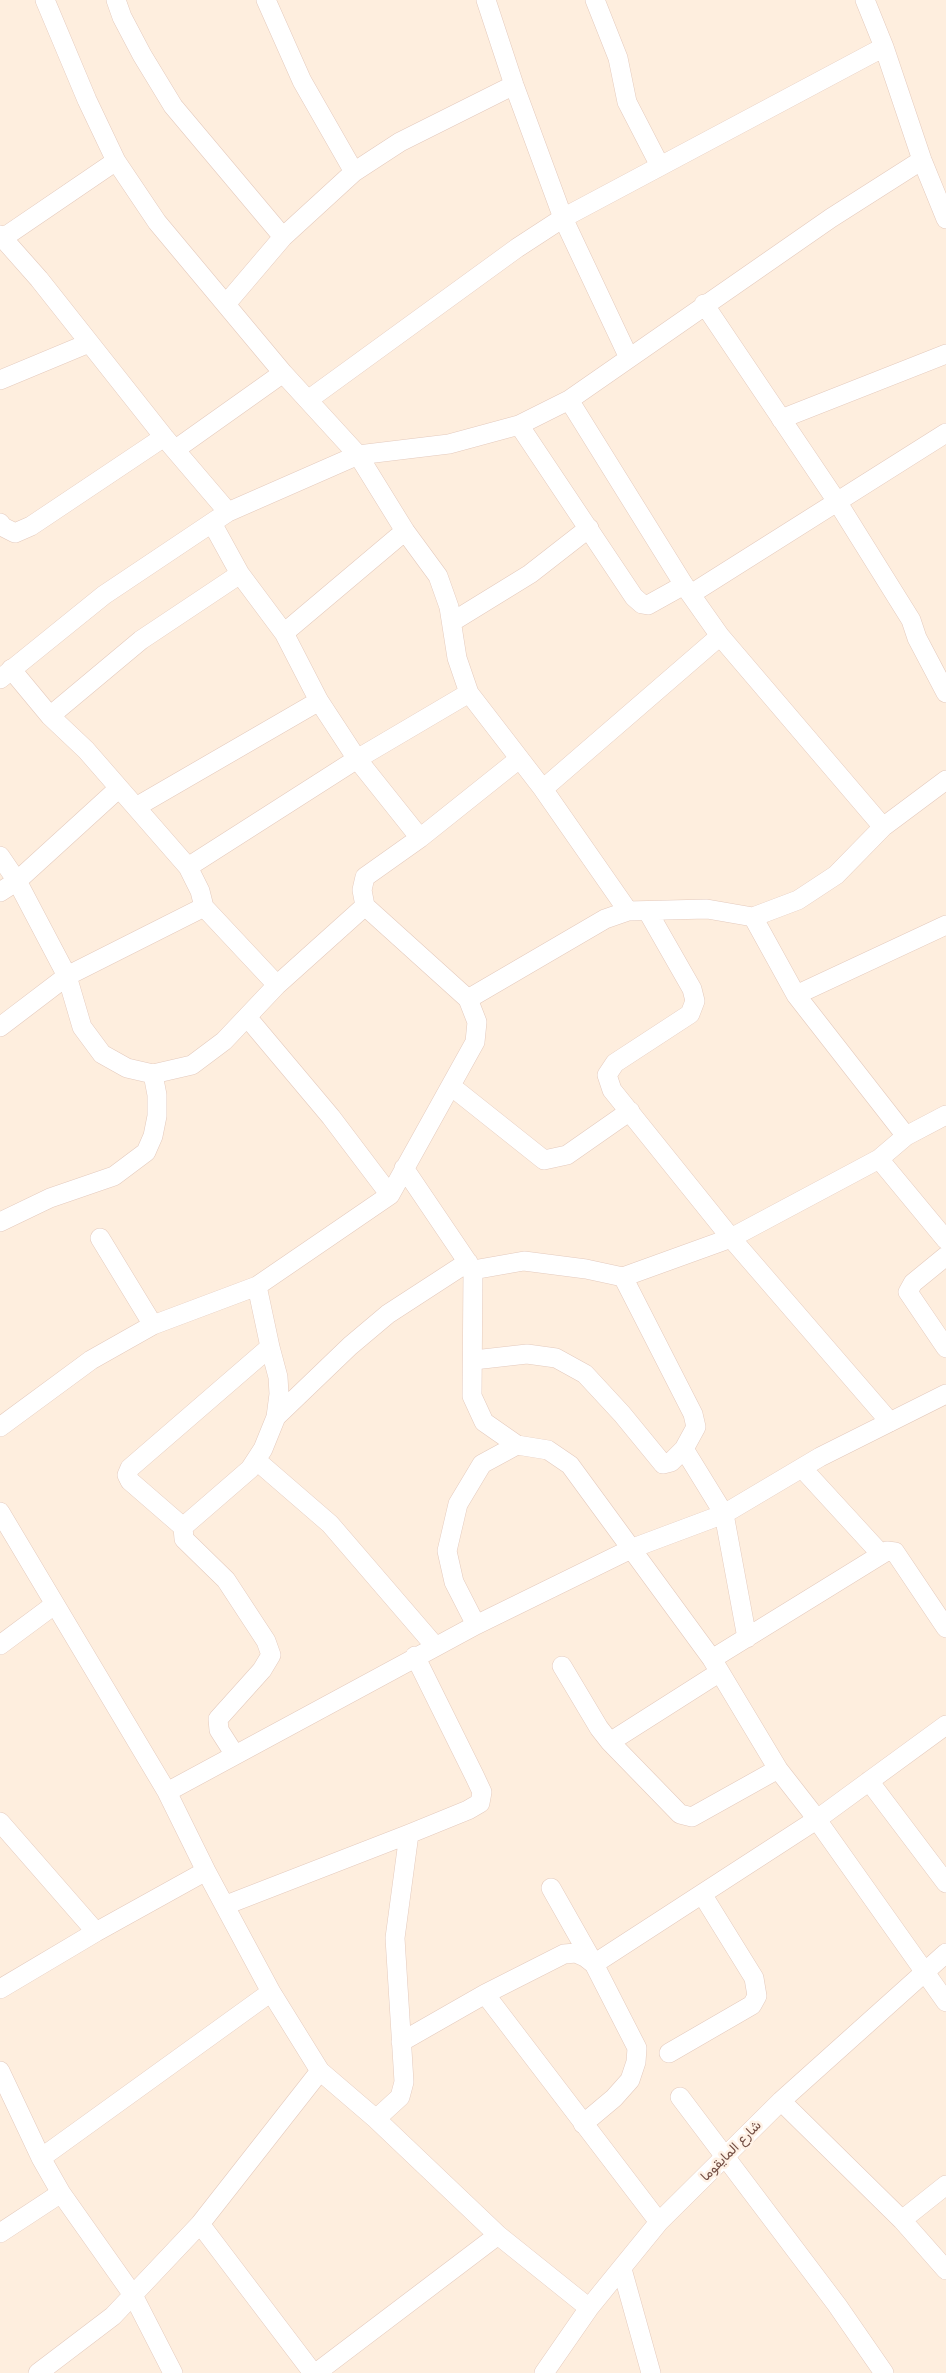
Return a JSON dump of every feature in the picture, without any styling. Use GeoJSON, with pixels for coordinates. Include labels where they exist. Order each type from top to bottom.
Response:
{"type":"FeatureCollection","features":[{"type":"Feature","properties":{"kind":"street"},"geometry":{"type":"LineString","coordinates":[[45,0],[87,100],[116,160],[157,222],[283,373],[358,455],[405,531],[438,576],[452,622],[457,658],[469,693],[544,789],[628,911]]}},
{"type":"Feature","properties":{"kind":"street"},"geometry":{"type":"LineString","coordinates":[[116,0],[122,17],[142,55],[173,106],[283,237]]}},
{"type":"Feature","properties":{"kind":"street"},"geometry":{"type":"LineString","coordinates":[[266,0],[302,80],[354,172]]}},
{"type":"Feature","properties":{"kind":"street"},"geometry":{"type":"LineString","coordinates":[[486,0],[514,85],[563,218],[630,358]]}},
{"type":"Feature","properties":{"kind":"street"},"geometry":{"type":"LineString","coordinates":[[595,0],[618,58],[627,102],[660,166]]}},
{"type":"Feature","properties":{"kind":"street"},"geometry":{"type":"LineString","coordinates":[[865,0],[884,47],[922,160],[945,215]]}},
{"type":"Feature","properties":{"kind":"street"},"geometry":{"type":"LineString","coordinates":[[308,400],[517,248],[563,218],[884,47]]}},
{"type":"Feature","properties":{"kind":"street"},"geometry":{"type":"LineString","coordinates":[[226,304],[283,237],[354,172],[400,142],[514,85]]}},
{"type":"Feature","properties":{"kind":"street"},"geometry":{"type":"LineString","coordinates":[[116,160],[2,237],[228,512]]}},
{"type":"Feature","properties":{"kind":"street"},"geometry":{"type":"LineString","coordinates":[[277,985],[204,907],[200,891],[188,867],[136,807],[118,789],[86,750],[6,674],[104,595],[228,512],[358,455],[449,444],[519,425],[569,400],[704,304],[831,218],[922,160]]}},
{"type":"Feature","properties":{"kind":"street"},"geometry":{"type":"LineString","coordinates":[[704,304],[838,503],[911,620],[917,638],[946,693]]}},
{"type":"Feature","properties":{"kind":"street"},"geometry":{"type":"LineString","coordinates":[[0,380],[89,342]]}},
{"type":"Feature","properties":{"kind":"street"},"geometry":{"type":"LineString","coordinates":[[781,419],[946,354]]}},
{"type":"Feature","properties":{"kind":"street"},"geometry":{"type":"LineString","coordinates":[[0,523],[3,528],[15,533],[31,526],[283,373]]}},
{"type":"Feature","properties":{"kind":"street"},"geometry":{"type":"LineString","coordinates":[[569,400],[688,589],[720,636],[883,827]]}},
{"type":"Feature","properties":{"kind":"street"},"geometry":{"type":"LineString","coordinates":[[519,425],[634,597],[642,604],[648,605],[688,589],[838,503],[916,450],[946,433]]}},
{"type":"Feature","properties":{"kind":"street"},"geometry":{"type":"LineString","coordinates":[[212,523],[240,574],[284,633],[319,701],[358,759],[420,838]]}},
{"type":"Feature","properties":{"kind":"street"},"geometry":{"type":"LineString","coordinates":[[452,622],[530,574],[589,528]]}},
{"type":"Feature","properties":{"kind":"street"},"geometry":{"type":"LineString","coordinates":[[284,633],[405,531]]}},
{"type":"Feature","properties":{"kind":"street"},"geometry":{"type":"LineString","coordinates":[[50,716],[141,640],[240,574]]}},
{"type":"Feature","properties":{"kind":"street"},"geometry":{"type":"LineString","coordinates":[[544,789],[720,636]]}},
{"type":"Feature","properties":{"kind":"street"},"geometry":{"type":"LineString","coordinates":[[188,867],[358,759],[469,693]]}},
{"type":"Feature","properties":{"kind":"street"},"geometry":{"type":"LineString","coordinates":[[136,807],[319,701]]}},
{"type":"Feature","properties":{"kind":"street"},"geometry":{"type":"LineString","coordinates":[[0,1427],[91,1360],[153,1325],[257,1286],[390,1195],[475,1042],[477,1022],[468,999],[365,906],[362,890],[365,877],[420,838],[519,759]]}},
{"type":"Feature","properties":{"kind":"street"},"geometry":{"type":"LineString","coordinates":[[468,999],[605,919],[628,911],[648,912],[707,909],[753,917],[798,900],[836,874],[883,827],[946,780]]}},
{"type":"Feature","properties":{"kind":"street"},"geometry":{"type":"LineString","coordinates":[[0,892],[16,881],[118,789]]}},
{"type":"Feature","properties":{"kind":"street"},"geometry":{"type":"LineString","coordinates":[[0,856],[16,881],[67,976],[82,1027],[102,1054],[127,1068],[153,1074],[192,1065],[224,1041],[277,985],[365,906]]}},
{"type":"Feature","properties":{"kind":"street"},"geometry":{"type":"LineString","coordinates":[[0,1027],[67,976],[204,907]]}},
{"type":"Feature","properties":{"kind":"street"},"geometry":{"type":"LineString","coordinates":[[648,912],[692,989],[695,1001],[690,1014],[615,1063],[607,1075],[612,1090],[731,1238],[890,1422]]}},
{"type":"Feature","properties":{"kind":"street"},"geometry":{"type":"LineString","coordinates":[[753,917],[796,995],[906,1136]]}},
{"type":"Feature","properties":{"kind":"street"},"geometry":{"type":"LineString","coordinates":[[796,995],[946,924]]}},
{"type":"Feature","properties":{"kind":"street"},"geometry":{"type":"LineString","coordinates":[[247,1017],[331,1116],[390,1195]]}},
{"type":"Feature","properties":{"kind":"street"},"geometry":{"type":"LineString","coordinates":[[0,1222],[50,1198],[114,1176],[146,1152],[153,1136],[157,1116],[157,1095],[153,1074]]}},
{"type":"Feature","properties":{"kind":"street"},"geometry":{"type":"LineString","coordinates":[[451,1086],[544,1160],[567,1155],[630,1111]]}},
{"type":"Feature","properties":{"kind":"street"},"geometry":{"type":"LineString","coordinates":[[276,1417],[350,1346],[388,1314],[471,1266],[524,1261],[586,1269],[623,1278],[731,1238],[879,1159],[906,1136],[946,1115]]}},
{"type":"Feature","properties":{"kind":"street"},"geometry":{"type":"LineString","coordinates":[[879,1159],[945,1237]]}},
{"type":"Feature","properties":{"kind":"street"},"geometry":{"type":"LineString","coordinates":[[404,1168],[471,1266],[474,1360],[472,1396],[484,1422],[517,1445],[548,1450],[570,1464],[633,1548],[716,1665],[778,1769],[816,1820],[924,1975],[946,2002]]}},
{"type":"Feature","properties":{"kind":"street"},"geometry":{"type":"LineString","coordinates":[[100,1238],[153,1325]]}},
{"type":"Feature","properties":{"kind":"street"},"geometry":{"type":"LineString","coordinates":[[946,1256],[913,1283],[908,1292],[946,1348]]}},
{"type":"Feature","properties":{"kind":"street"},"geometry":{"type":"LineString","coordinates":[[474,1360],[527,1354],[556,1358],[584,1374],[622,1414],[663,1464],[671,1462],[684,1449],[696,1427],[694,1414],[623,1278]]}},
{"type":"Feature","properties":{"kind":"street"},"geometry":{"type":"LineString","coordinates":[[183,1527],[250,1469],[263,1449],[276,1417],[279,1394],[278,1377],[257,1286]]}},
{"type":"Feature","properties":{"kind":"street"},"geometry":{"type":"LineString","coordinates":[[235,1755],[219,1730],[218,1719],[262,1670],[271,1655],[266,1641],[226,1580],[184,1539],[183,1527],[130,1481],[127,1475],[130,1468],[270,1347]]}},
{"type":"Feature","properties":{"kind":"street"},"geometry":{"type":"LineString","coordinates":[[167,1792],[415,1656],[633,1548],[724,1514],[802,1468],[946,1394]]}},
{"type":"Feature","properties":{"kind":"street"},"geometry":{"type":"LineString","coordinates":[[476,1625],[454,1582],[447,1551],[458,1504],[482,1464],[517,1445]]}},
{"type":"Feature","properties":{"kind":"street"},"geometry":{"type":"LineString","coordinates":[[684,1449],[724,1514],[747,1638]]}},
{"type":"Feature","properties":{"kind":"street"},"geometry":{"type":"LineString","coordinates":[[256,1460],[330,1524],[435,1646]]}},
{"type":"Feature","properties":{"kind":"street"},"geometry":{"type":"LineString","coordinates":[[802,1468],[880,1554]]}},
{"type":"Feature","properties":{"kind":"street"},"geometry":{"type":"LineString","coordinates":[[0,1512],[167,1792],[206,1871],[226,1905],[271,1992],[320,2071],[376,2119],[498,2235],[589,2308]]}},
{"type":"Feature","properties":{"kind":"street"},"geometry":{"type":"LineString","coordinates":[[610,1742],[716,1665],[747,1638],[887,1551],[895,1552],[946,1628]]}},
{"type":"Feature","properties":{"kind":"street"},"geometry":{"type":"LineString","coordinates":[[0,1645],[54,1605]]}},
{"type":"Feature","properties":{"kind":"street"},"geometry":{"type":"LineString","coordinates":[[226,1905],[409,1834],[468,1810],[480,1803],[482,1792],[415,1656]]}},
{"type":"Feature","properties":{"kind":"street"},"geometry":{"type":"LineString","coordinates":[[562,1666],[599,1728],[610,1742],[680,1814],[692,1817],[778,1769]]}},
{"type":"Feature","properties":{"kind":"street"},"geometry":{"type":"LineString","coordinates":[[594,1964],[816,1820],[946,1725]]}},
{"type":"Feature","properties":{"kind":"street"},"geometry":{"type":"LineString","coordinates":[[869,1781],[946,1883]]}},
{"type":"Feature","properties":{"kind":"street"},"geometry":{"type":"LineString","coordinates":[[0,1822],[96,1932]]}},
{"type":"Feature","properties":{"kind":"street"},"geometry":{"type":"LineString","coordinates":[[376,2119],[400,2097],[404,2082],[395,1938],[409,1834]]}},
{"type":"Feature","properties":{"kind":"street"},"geometry":{"type":"LineString","coordinates":[[0,1989],[96,1932],[206,1871]]}},
{"type":"Feature","properties":{"kind":"street"},"geometry":{"type":"LineString","coordinates":[[551,1888],[594,1964],[637,2048],[636,2062],[630,2080],[614,2098],[583,2124]]}},
{"type":"Feature","properties":{"kind":"street"},"geometry":{"type":"LineString","coordinates":[[669,2053],[752,2005],[757,1996],[754,1978],[702,1894]]}},
{"type":"Feature","properties":{"kind":"street"},"geometry":{"type":"LineString","coordinates":[[401,2042],[485,1994],[564,1954],[576,1953],[594,1964]]}},
{"type":"Feature","properties":{"kind":"street","name":"شارع المايقوما"},"geometry":{"type":"LineString","coordinates":[[544,2373],[589,2308],[659,2222],[781,2101],[924,1975],[946,1953]]}},
{"type":"Feature","properties":{"kind":"street"},"geometry":{"type":"LineString","coordinates":[[40,2158],[271,1992]]}},
{"type":"Feature","properties":{"kind":"street"},"geometry":{"type":"LineString","coordinates":[[485,1994],[659,2222]]}},
{"type":"Feature","properties":{"kind":"street"},"geometry":{"type":"LineString","coordinates":[[0,2071],[40,2158],[61,2193],[133,2295],[173,2373]]}},
{"type":"Feature","properties":{"kind":"street"},"geometry":{"type":"LineString","coordinates":[[38,2373],[113,2316],[200,2224],[320,2071]]}},
{"type":"Feature","properties":{"kind":"street"},"geometry":{"type":"LineString","coordinates":[[680,2097],[837,2305],[884,2373]]}},
{"type":"Feature","properties":{"kind":"street"},"geometry":{"type":"LineString","coordinates":[[781,2101],[902,2220],[946,2270]]}},
{"type":"Feature","properties":{"kind":"street"},"geometry":{"type":"LineString","coordinates":[[902,2220],[946,2185]]}},
{"type":"Feature","properties":{"kind":"street"},"geometry":{"type":"LineString","coordinates":[[0,2233],[61,2193]]}},
{"type":"Feature","properties":{"kind":"street"},"geometry":{"type":"LineString","coordinates":[[200,2224],[314,2373],[498,2235]]}},
{"type":"Feature","properties":{"kind":"street"},"geometry":{"type":"LineString","coordinates":[[622,2269],[651,2373]]}}]}
